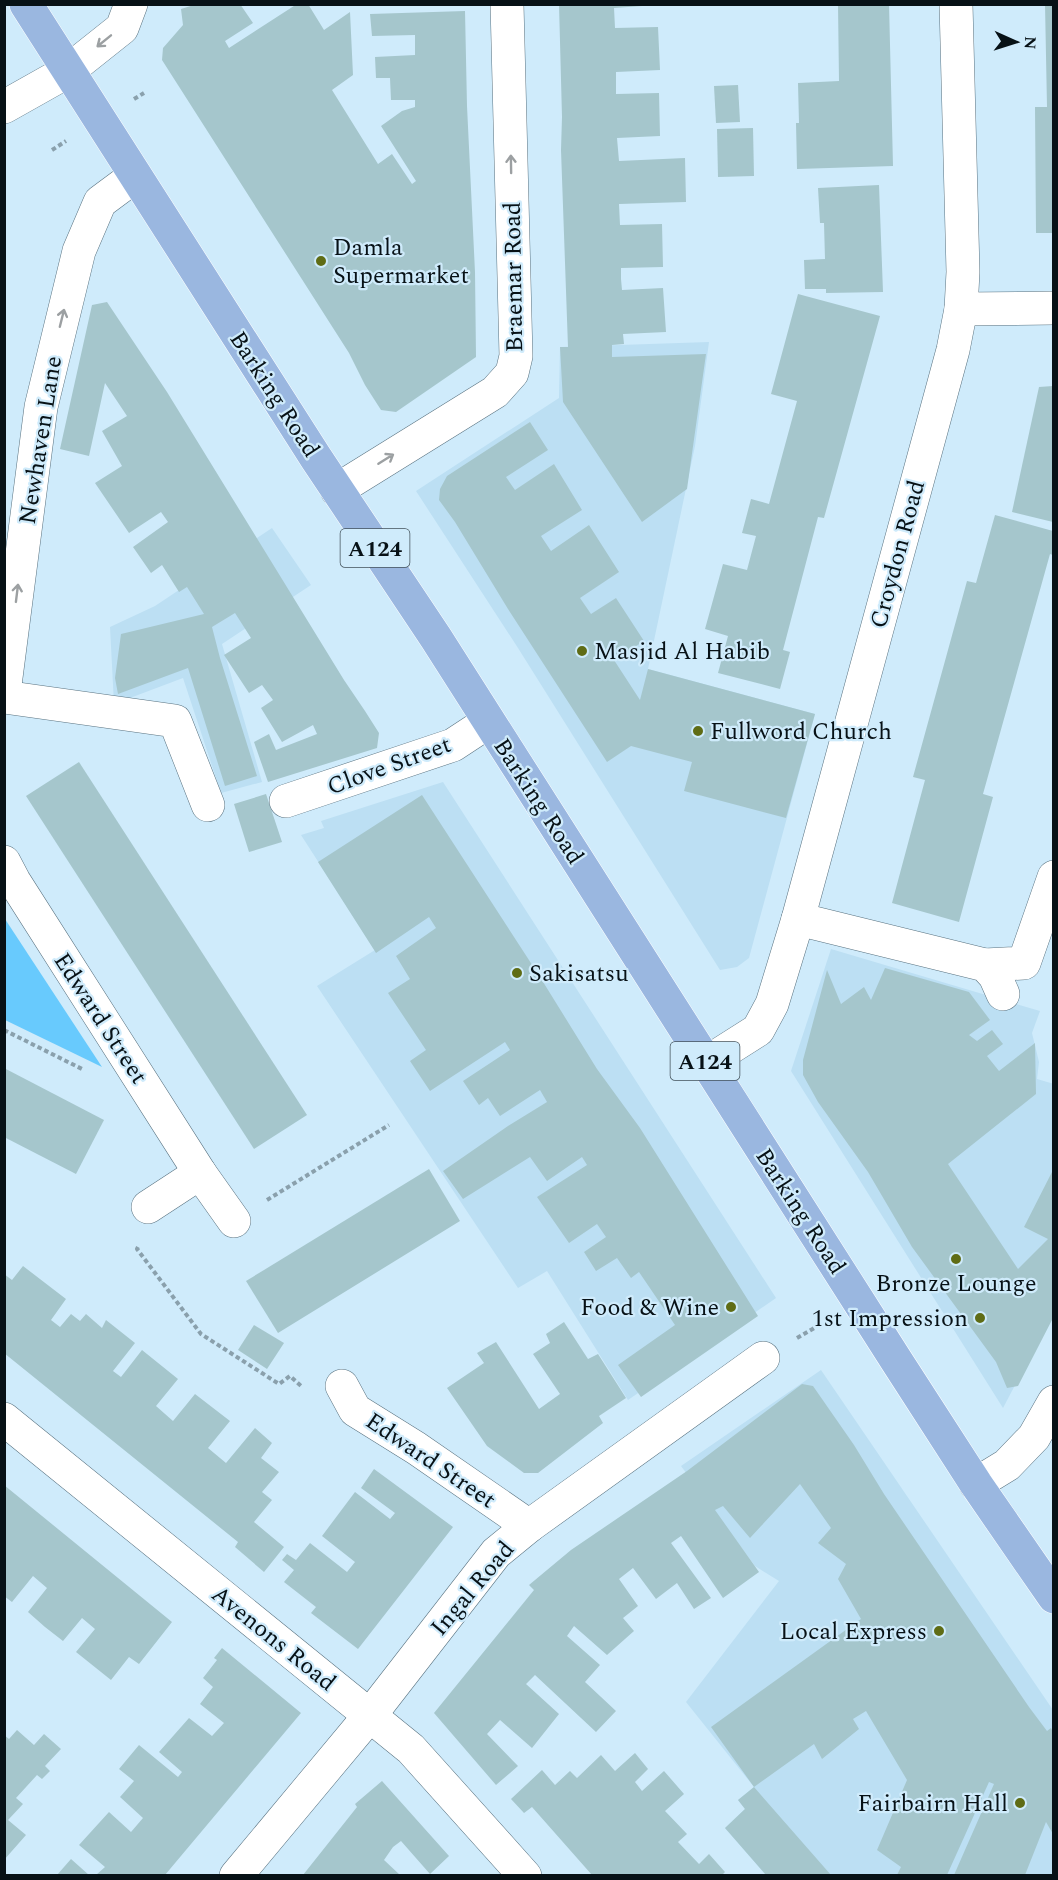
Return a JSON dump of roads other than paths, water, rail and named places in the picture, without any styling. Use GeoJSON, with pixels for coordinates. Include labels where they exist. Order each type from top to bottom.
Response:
{"type":"FeatureCollection","features":[{"type":"Feature","properties":{"kind":"main road","name":"Barking Road"},"geometry":{"type":"LineString","coordinates":[[26,4],[337,490],[436,638],[976,1484],[1053,1597]]}},
{"type":"Feature","properties":{"kind":"street"},"geometry":{"type":"LineString","coordinates":[[4,107],[68,71],[122,28],[132,4]]}},
{"type":"Feature","properties":{"kind":"street","name":"Braemar Road"},"geometry":{"type":"LineString","coordinates":[[337,490],[495,392],[512,373],[516,356],[507,4]]}},
{"type":"Feature","properties":{"kind":"street","name":"Croydon Road"},"geometry":{"type":"LineString","coordinates":[[706,1063],[758,1030],[772,1004],[798,919],[953,350],[962,309],[963,272],[956,4]]}},
{"type":"Feature","properties":{"kind":"street","name":"Newhaven Lane"},"geometry":{"type":"LineString","coordinates":[[4,695],[41,406],[76,262],[100,202],[135,176]]}},
{"type":"Feature","properties":{"kind":"street"},"geometry":{"type":"LineString","coordinates":[[962,309],[1053,308]]}},
{"type":"Feature","properties":{"kind":"street"},"geometry":{"type":"LineString","coordinates":[[4,695],[175,721],[208,805]]}},
{"type":"Feature","properties":{"kind":"street","name":"Clove Street"},"geometry":{"type":"LineString","coordinates":[[286,801],[453,745],[488,722]]}},
{"type":"Feature","properties":{"kind":"street","name":"Edward Street"},"geometry":{"type":"LineString","coordinates":[[4,862],[200,1173],[234,1221]]}},
{"type":"Feature","properties":{"kind":"street"},"geometry":{"type":"LineString","coordinates":[[798,919],[985,965],[1024,963],[1053,877]]}},
{"type":"Feature","properties":{"kind":"street"},"geometry":{"type":"LineString","coordinates":[[985,965],[995,976],[1003,994]]}},
{"type":"Feature","properties":{"kind":"street"},"geometry":{"type":"LineString","coordinates":[[148,1207],[200,1173]]}},
{"type":"Feature","properties":{"kind":"street","name":"Ingal Road"},"geometry":{"type":"LineString","coordinates":[[236,1875],[371,1714],[495,1553],[529,1526],[763,1359]]}},
{"type":"Feature","properties":{"kind":"street","name":"Edward Street"},"geometry":{"type":"LineString","coordinates":[[342,1386],[355,1410],[416,1448],[529,1526]]}},
{"type":"Feature","properties":{"kind":"street"},"geometry":{"type":"LineString","coordinates":[[976,1484],[1006,1464],[1034,1437],[1053,1402]]}},
{"type":"Feature","properties":{"kind":"street","name":"Avenons Road"},"geometry":{"type":"LineString","coordinates":[[4,1419],[371,1714],[411,1749],[525,1875]]}},
{"type":"Feature","properties":{"kind":"place","name":"Damla Supermarket"},"geometry":{"type":"Point","coordinates":[321,261]}},
{"type":"Feature","properties":{"kind":"place","name":"Masjid Al Habib"},"geometry":{"type":"Point","coordinates":[582,651]}},
{"type":"Feature","properties":{"kind":"place","name":"Fullword Church"},"geometry":{"type":"Point","coordinates":[698,731]}},
{"type":"Feature","properties":{"kind":"place","name":"Sakisatsu"},"geometry":{"type":"Point","coordinates":[517,973]}},
{"type":"Feature","properties":{"kind":"place","name":"Bronze Lounge"},"geometry":{"type":"Point","coordinates":[956,1259]}},
{"type":"Feature","properties":{"kind":"place","name":"Food & Wine"},"geometry":{"type":"Point","coordinates":[731,1307]}},
{"type":"Feature","properties":{"kind":"place","name":"1st Impression"},"geometry":{"type":"Point","coordinates":[980,1318]}},
{"type":"Feature","properties":{"kind":"place","name":"Local Express"},"geometry":{"type":"Point","coordinates":[939,1631]}},
{"type":"Feature","properties":{"kind":"place","name":"Fairbairn Hall"},"geometry":{"type":"Point","coordinates":[1020,1803]}}]}
